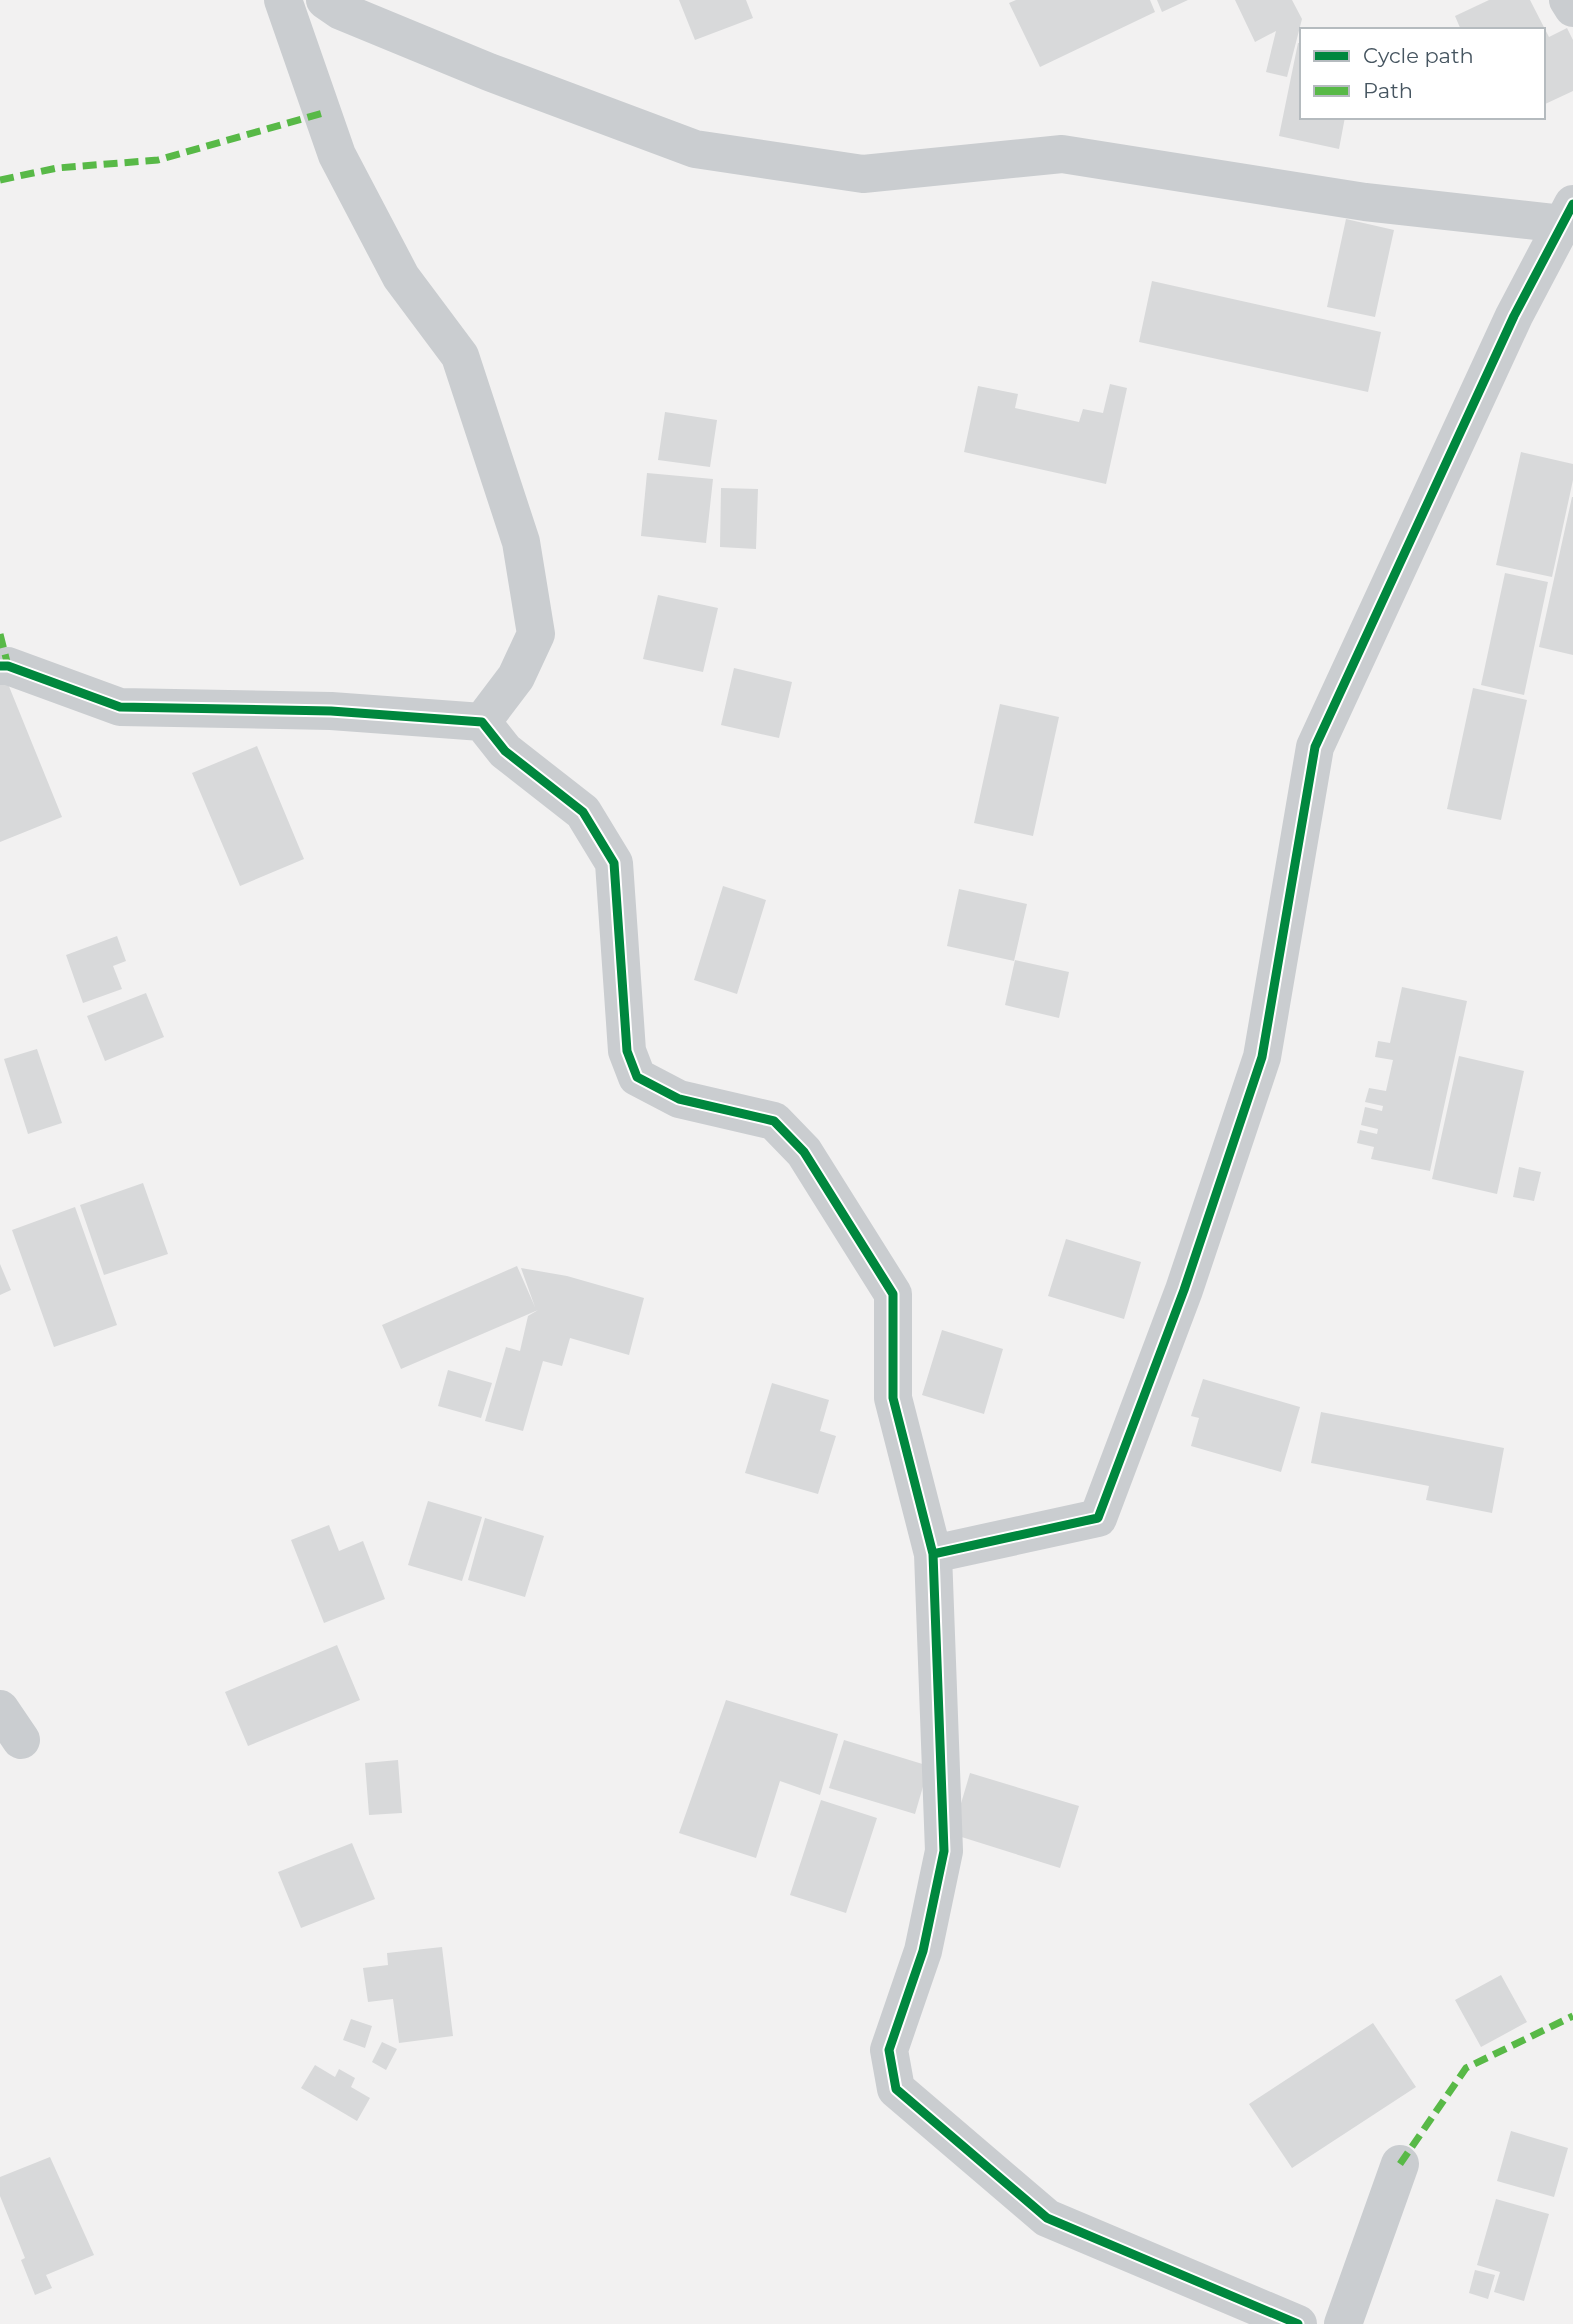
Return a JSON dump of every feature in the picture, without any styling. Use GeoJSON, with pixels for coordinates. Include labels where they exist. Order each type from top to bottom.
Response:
{"type":"FeatureCollection","features":[{"type":"Feature","properties":{"kind":"street"},"geometry":{"type":"LineString","coordinates":[[283,0],[337,155],[401,277],[460,356],[522,542],[536,634],[516,677],[482,722]]}},
{"type":"Feature","properties":{"kind":"street"},"geometry":{"type":"LineString","coordinates":[[325,0],[341,11],[489,72],[695,149],[863,174],[1062,154],[1365,202],[1570,217],[1514,316],[1315,747],[1262,1057],[1184,1290],[1098,1518],[933,1554]]}},
{"type":"Feature","properties":{"kind":"street"},"geometry":{"type":"LineString","coordinates":[[1568,0],[1573,8]]}},
{"type":"Feature","properties":{"kind":"street"},"geometry":{"type":"LineString","coordinates":[[0,666],[8,666],[120,707],[331,711],[482,722],[505,751],[583,812],[614,863],[627,1051],[636,1077],[679,1099],[774,1121],[804,1152],[893,1294],[893,1398],[933,1554],[944,1851],[923,1951],[889,2050],[896,2089],[1047,2218],[1298,2324]]}},
{"type":"Feature","properties":{"kind":"street"},"geometry":{"type":"LineString","coordinates":[[0,1709],[22,1740]]}},
{"type":"Feature","properties":{"kind":"street"},"geometry":{"type":"LineString","coordinates":[[1343,2324],[1400,2164]]}},
{"type":"Feature","properties":{"kind":"building"},"geometry":{"type":"Polygon","coordinates":[[[679,0],[746,0],[753,18],[695,40],[679,0]]]}},
{"type":"Feature","properties":{"kind":"building"},"geometry":{"type":"Polygon","coordinates":[[[1016,0],[1150,0],[1155,12],[1040,67],[1009,3],[1016,0]]]}},
{"type":"Feature","properties":{"kind":"building"},"geometry":{"type":"Polygon","coordinates":[[[1157,0],[1188,0],[1162,12],[1157,0]]]}},
{"type":"Feature","properties":{"kind":"building"},"geometry":{"type":"Polygon","coordinates":[[[1235,0],[1292,0],[1302,19],[1287,77],[1266,72],[1276,31],[1255,42],[1235,0]]]}},
{"type":"Feature","properties":{"kind":"building"},"geometry":{"type":"Polygon","coordinates":[[[1489,0],[1530,0],[1544,28],[1460,28],[1455,16],[1489,0]]]}},
{"type":"Feature","properties":{"kind":"building"},"geometry":{"type":"Polygon","coordinates":[[[1567,28],[1573,40],[1573,91],[1545,104],[1545,29],[1549,37],[1567,28]]]}},
{"type":"Feature","properties":{"kind":"building"},"geometry":{"type":"Polygon","coordinates":[[[1300,43],[1300,119],[1345,119],[1339,149],[1279,136],[1300,43]]]}},
{"type":"Feature","properties":{"kind":"building"},"geometry":{"type":"Polygon","coordinates":[[[1346,219],[1394,230],[1375,317],[1327,307],[1346,219]]]}},
{"type":"Feature","properties":{"kind":"building"},"geometry":{"type":"Polygon","coordinates":[[[1152,281],[1381,332],[1368,392],[1139,342],[1152,281]]]}},
{"type":"Feature","properties":{"kind":"building"},"geometry":{"type":"Polygon","coordinates":[[[1110,384],[1127,388],[1106,484],[964,452],[978,386],[1018,394],[1015,408],[1079,422],[1083,409],[1103,413],[1110,384]]]}},
{"type":"Feature","properties":{"kind":"building"},"geometry":{"type":"Polygon","coordinates":[[[665,412],[717,420],[710,467],[658,460],[665,412]]]}},
{"type":"Feature","properties":{"kind":"building"},"geometry":{"type":"Polygon","coordinates":[[[1521,452],[1573,464],[1573,480],[1552,577],[1496,565],[1521,452]]]}},
{"type":"Feature","properties":{"kind":"building"},"geometry":{"type":"Polygon","coordinates":[[[647,473],[713,479],[706,543],[641,536],[647,473]]]}},
{"type":"Feature","properties":{"kind":"building"},"geometry":{"type":"Polygon","coordinates":[[[721,488],[758,489],[756,549],[720,547],[721,488]]]}},
{"type":"Feature","properties":{"kind":"building"},"geometry":{"type":"Polygon","coordinates":[[[1573,497],[1573,655],[1539,647],[1573,497]]]}},
{"type":"Feature","properties":{"kind":"building"},"geometry":{"type":"Polygon","coordinates":[[[1505,573],[1548,582],[1524,695],[1481,685],[1505,573]]]}},
{"type":"Feature","properties":{"kind":"building"},"geometry":{"type":"Polygon","coordinates":[[[658,595],[718,608],[703,672],[643,659],[658,595]]]}},
{"type":"Feature","properties":{"kind":"building"},"geometry":{"type":"Polygon","coordinates":[[[734,668],[792,682],[779,738],[721,725],[734,668]]]}},
{"type":"Feature","properties":{"kind":"building"},"geometry":{"type":"Polygon","coordinates":[[[6,679],[62,817],[0,842],[0,681],[6,679]]]}},
{"type":"Feature","properties":{"kind":"building"},"geometry":{"type":"Polygon","coordinates":[[[1473,688],[1527,700],[1501,820],[1447,809],[1473,688]]]}},
{"type":"Feature","properties":{"kind":"building"},"geometry":{"type":"Polygon","coordinates":[[[1000,704],[1059,717],[1033,836],[974,823],[1000,704]]]}},
{"type":"Feature","properties":{"kind":"building"},"geometry":{"type":"Polygon","coordinates":[[[257,746],[304,859],[240,886],[192,773],[257,746]]]}},
{"type":"Feature","properties":{"kind":"building"},"geometry":{"type":"Polygon","coordinates":[[[723,886],[766,900],[737,994],[694,980],[723,886]]]}},
{"type":"Feature","properties":{"kind":"building"},"geometry":{"type":"Polygon","coordinates":[[[959,889],[1027,904],[1014,961],[947,946],[959,889]]]}},
{"type":"Feature","properties":{"kind":"building"},"geometry":{"type":"Polygon","coordinates":[[[117,936],[126,961],[113,966],[122,989],[83,1003],[66,955],[117,936]]]}},
{"type":"Feature","properties":{"kind":"building"},"geometry":{"type":"Polygon","coordinates":[[[1015,960],[1069,972],[1059,1018],[1005,1005],[1015,960]]]}},
{"type":"Feature","properties":{"kind":"building"},"geometry":{"type":"Polygon","coordinates":[[[1402,987],[1467,1001],[1430,1171],[1371,1159],[1374,1147],[1357,1143],[1360,1130],[1377,1134],[1378,1129],[1361,1125],[1365,1107],[1382,1111],[1383,1106],[1365,1102],[1369,1088],[1386,1091],[1393,1060],[1375,1057],[1378,1041],[1390,1043],[1402,987]]]}},
{"type":"Feature","properties":{"kind":"building"},"geometry":{"type":"Polygon","coordinates":[[[146,993],[164,1037],[105,1061],[87,1016],[146,993]]]}},
{"type":"Feature","properties":{"kind":"building"},"geometry":{"type":"Polygon","coordinates":[[[37,1049],[62,1123],[28,1134],[4,1059],[37,1049]]]}},
{"type":"Feature","properties":{"kind":"building"},"geometry":{"type":"Polygon","coordinates":[[[1459,1056],[1524,1071],[1497,1194],[1432,1179],[1459,1056]]]}},
{"type":"Feature","properties":{"kind":"building"},"geometry":{"type":"Polygon","coordinates":[[[1519,1167],[1541,1172],[1534,1201],[1513,1197],[1519,1167]]]}},
{"type":"Feature","properties":{"kind":"building"},"geometry":{"type":"Polygon","coordinates":[[[143,1183],[168,1254],[104,1275],[80,1205],[143,1183]]]}},
{"type":"Feature","properties":{"kind":"building"},"geometry":{"type":"Polygon","coordinates":[[[75,1207],[117,1325],[54,1347],[12,1230],[75,1207]]]}},
{"type":"Feature","properties":{"kind":"building"},"geometry":{"type":"Polygon","coordinates":[[[1066,1239],[1141,1262],[1124,1319],[1048,1296],[1066,1239]]]}},
{"type":"Feature","properties":{"kind":"building"},"geometry":{"type":"Polygon","coordinates":[[[0,1264],[11,1290],[0,1295],[0,1264]]]}},
{"type":"Feature","properties":{"kind":"building"},"geometry":{"type":"Polygon","coordinates":[[[517,1266],[535,1307],[521,1268],[567,1276],[644,1298],[629,1355],[570,1338],[562,1366],[543,1361],[523,1431],[485,1421],[506,1347],[520,1351],[528,1316],[538,1310],[401,1369],[382,1325],[517,1266]]]}},
{"type":"Feature","properties":{"kind":"building"},"geometry":{"type":"Polygon","coordinates":[[[942,1330],[1003,1349],[984,1414],[922,1395],[942,1330]]]}},
{"type":"Feature","properties":{"kind":"building"},"geometry":{"type":"Polygon","coordinates":[[[448,1370],[492,1383],[481,1418],[438,1406],[448,1370]]]}},
{"type":"Feature","properties":{"kind":"building"},"geometry":{"type":"Polygon","coordinates":[[[1203,1379],[1300,1407],[1281,1472],[1191,1446],[1199,1418],[1191,1416],[1203,1379]]]}},
{"type":"Feature","properties":{"kind":"building"},"geometry":{"type":"Polygon","coordinates":[[[772,1383],[829,1400],[820,1431],[836,1436],[818,1494],[745,1473],[772,1383]]]}},
{"type":"Feature","properties":{"kind":"building"},"geometry":{"type":"Polygon","coordinates":[[[1321,1412],[1504,1448],[1492,1513],[1426,1500],[1429,1486],[1311,1463],[1321,1412]]]}},
{"type":"Feature","properties":{"kind":"building"},"geometry":{"type":"Polygon","coordinates":[[[428,1501],[482,1517],[462,1581],[408,1565],[428,1501]]]}},
{"type":"Feature","properties":{"kind":"building"},"geometry":{"type":"Polygon","coordinates":[[[485,1518],[544,1536],[525,1597],[468,1580],[485,1518]]]}},
{"type":"Feature","properties":{"kind":"building"},"geometry":{"type":"Polygon","coordinates":[[[329,1525],[339,1551],[363,1541],[385,1599],[324,1623],[291,1540],[329,1525]]]}},
{"type":"Feature","properties":{"kind":"building"},"geometry":{"type":"Polygon","coordinates":[[[337,1645],[360,1700],[248,1746],[225,1692],[337,1645]]]}},
{"type":"Feature","properties":{"kind":"building"},"geometry":{"type":"Polygon","coordinates":[[[726,1700],[838,1734],[820,1795],[780,1781],[756,1858],[679,1833],[726,1700]]]}},
{"type":"Feature","properties":{"kind":"building"},"geometry":{"type":"Polygon","coordinates":[[[844,1740],[929,1766],[915,1814],[829,1788],[844,1740]]]}},
{"type":"Feature","properties":{"kind":"building"},"geometry":{"type":"Polygon","coordinates":[[[398,1760],[402,1813],[369,1815],[365,1763],[398,1760]]]}},
{"type":"Feature","properties":{"kind":"building"},"geometry":{"type":"Polygon","coordinates":[[[970,1773],[1079,1806],[1060,1868],[952,1834],[970,1773]]]}},
{"type":"Feature","properties":{"kind":"building"},"geometry":{"type":"Polygon","coordinates":[[[821,1800],[877,1818],[846,1913],[790,1895],[821,1800]]]}},
{"type":"Feature","properties":{"kind":"building"},"geometry":{"type":"Polygon","coordinates":[[[352,1843],[375,1899],[301,1928],[278,1872],[352,1843]]]}},
{"type":"Feature","properties":{"kind":"building"},"geometry":{"type":"Polygon","coordinates":[[[442,1947],[453,2036],[399,2043],[393,1999],[368,2002],[363,1968],[388,1965],[387,1953],[442,1947]]]}},
{"type":"Feature","properties":{"kind":"building"},"geometry":{"type":"Polygon","coordinates":[[[1501,1975],[1527,2022],[1481,2047],[1455,2000],[1501,1975]]]}},
{"type":"Feature","properties":{"kind":"building"},"geometry":{"type":"Polygon","coordinates":[[[351,2019],[372,2026],[365,2048],[343,2040],[351,2019]]]}},
{"type":"Feature","properties":{"kind":"building"},"geometry":{"type":"Polygon","coordinates":[[[1373,2023],[1416,2087],[1292,2168],[1249,2104],[1373,2023]]]}},
{"type":"Feature","properties":{"kind":"building"},"geometry":{"type":"Polygon","coordinates":[[[382,2042],[397,2049],[386,2070],[372,2062],[382,2042]]]}},
{"type":"Feature","properties":{"kind":"building"},"geometry":{"type":"Polygon","coordinates":[[[315,2065],[335,2077],[339,2069],[355,2078],[351,2087],[370,2098],[357,2121],[301,2088],[315,2065]]]}},
{"type":"Feature","properties":{"kind":"building"},"geometry":{"type":"Polygon","coordinates":[[[1511,2131],[1568,2148],[1554,2197],[1497,2181],[1511,2131]]]}},
{"type":"Feature","properties":{"kind":"building"},"geometry":{"type":"Polygon","coordinates":[[[50,2157],[94,2255],[46,2275],[52,2288],[35,2295],[21,2260],[25,2258],[0,2196],[0,2177],[50,2157]]]}},
{"type":"Feature","properties":{"kind":"building"},"geometry":{"type":"Polygon","coordinates":[[[1496,2199],[1549,2214],[1524,2301],[1494,2292],[1500,2272],[1477,2265],[1496,2199]]]}},
{"type":"Feature","properties":{"kind":"building"},"geometry":{"type":"Polygon","coordinates":[[[1475,2270],[1495,2275],[1488,2299],[1469,2293],[1475,2270]]]}},
{"type":"Feature","properties":{"kind":"marked path"},"geometry":{"type":"LineString","coordinates":[[0,180],[57,168],[158,160],[323,113]]}},
{"type":"Feature","properties":{"kind":"marked path"},"geometry":{"type":"LineString","coordinates":[[0,634],[8,666]]}},
{"type":"Feature","properties":{"kind":"marked path"},"geometry":{"type":"LineString","coordinates":[[1400,2164],[1466,2068],[1573,2016]]}},
{"type":"Feature","properties":{"kind":"cycle path"},"geometry":{"type":"LineString","coordinates":[[933,1554],[1098,1518],[1184,1290],[1262,1057],[1315,747],[1514,316],[1573,204]]}},
{"type":"Feature","properties":{"kind":"cycle path"},"geometry":{"type":"LineString","coordinates":[[0,666],[8,666],[120,707],[331,711],[482,722],[505,751],[583,812],[614,863],[627,1051],[637,1077],[679,1099],[774,1121],[804,1152],[893,1294],[893,1398],[933,1554],[944,1851],[923,1951],[889,2050],[896,2089],[1047,2218],[1298,2324]]}}]}
